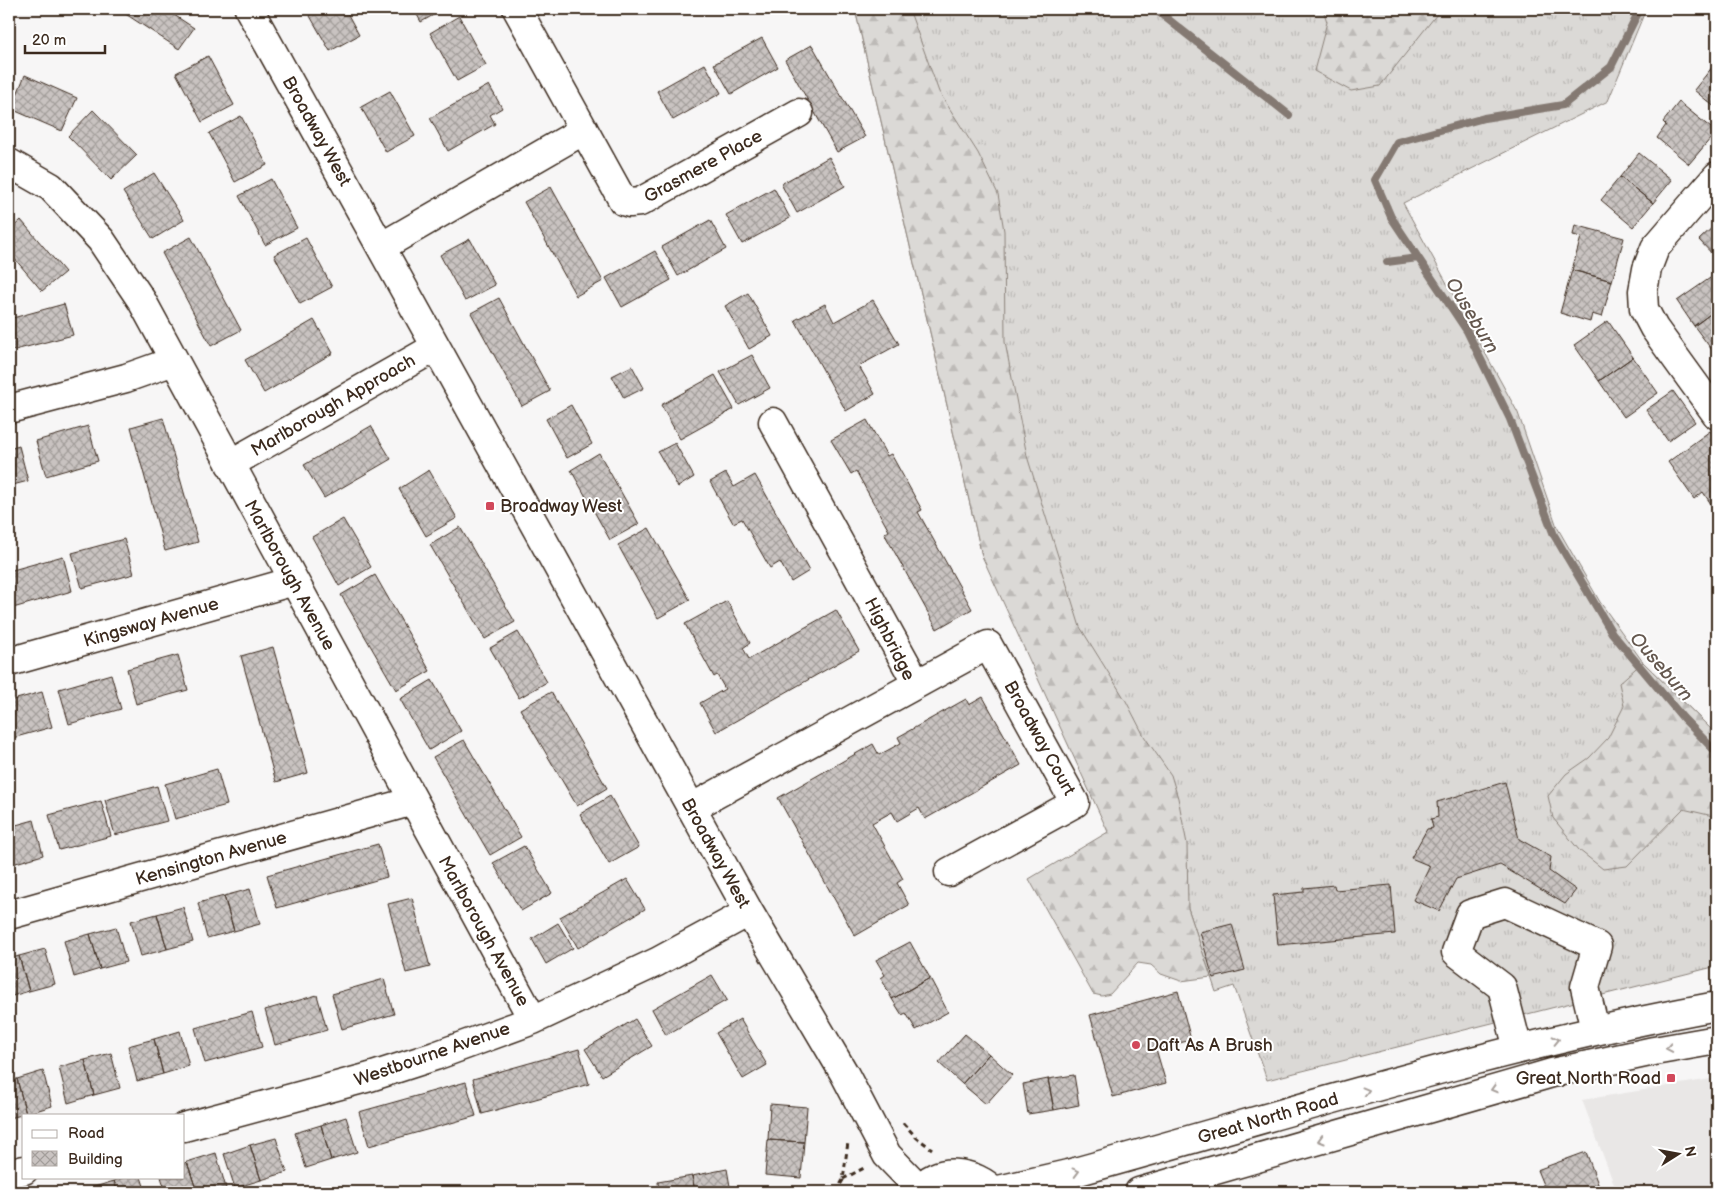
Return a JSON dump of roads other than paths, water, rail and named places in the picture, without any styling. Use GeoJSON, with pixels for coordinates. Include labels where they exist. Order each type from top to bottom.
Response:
{"type":"FeatureCollection","features":[{"type":"Feature","properties":{"kind":"street","name":"Broadway West"},"geometry":{"type":"LineString","coordinates":[[249,9],[749,912],[844,1073],[887,1155],[919,1191]]}},
{"type":"Feature","properties":{"kind":"street","name":"Grasmere Place"},"geometry":{"type":"LineString","coordinates":[[517,9],[623,201],[630,203],[640,202],[799,113]]}},
{"type":"Feature","properties":{"kind":"street"},"geometry":{"type":"LineString","coordinates":[[381,247],[584,130]]}},
{"type":"Feature","properties":{"kind":"street","name":"Marlborough Avenue"},"geometry":{"type":"LineString","coordinates":[[9,163],[51,187],[101,240],[142,301],[533,1020]]}},
{"type":"Feature","properties":{"kind":"street"},"geometry":{"type":"LineString","coordinates":[[1717,176],[1655,248],[1646,269],[1642,291],[1644,309],[1654,328],[1717,415]]}},
{"type":"Feature","properties":{"kind":"street","name":"Marlborough Approach"},"geometry":{"type":"LineString","coordinates":[[230,464],[436,347]]}},
{"type":"Feature","properties":{"kind":"street"},"geometry":{"type":"LineString","coordinates":[[9,409],[126,378],[174,361]]}},
{"type":"Feature","properties":{"kind":"street","name":"Highbridge"},"geometry":{"type":"LineString","coordinates":[[691,808],[917,684],[772,422]]}},
{"type":"Feature","properties":{"kind":"street","name":"Kingsway Avenue"},"geometry":{"type":"LineString","coordinates":[[9,662],[294,581]]}},
{"type":"Feature","properties":{"kind":"street","name":"Broadway Court"},"geometry":{"type":"LineString","coordinates":[[917,684],[988,645],[1075,803],[949,872]]}},
{"type":"Feature","properties":{"kind":"street","name":"Kensington Avenue"},"geometry":{"type":"LineString","coordinates":[[9,915],[413,801]]}},
{"type":"Feature","properties":{"kind":"street"},"geometry":{"type":"LineString","coordinates":[[1518,1049],[1502,987],[1456,952],[1470,914],[1506,903],[1597,946],[1585,987],[1596,1030]]}},
{"type":"Feature","properties":{"kind":"street","name":"Westbourne Avenue"},"geometry":{"type":"LineString","coordinates":[[185,1127],[370,1077],[435,1056],[533,1020],[657,962],[749,912]]}},
{"type":"Feature","properties":{"kind":"street","name":"Great North Road"},"geometry":{"type":"LineString","coordinates":[[919,1191],[933,1179],[949,1173],[966,1174],[982,1180],[995,1192],[1068,1174],[1518,1049],[1596,1030],[1717,1006]]}},
{"type":"Feature","properties":{"kind":"street","name":"Great North Road"},"geometry":{"type":"LineString","coordinates":[[1139,1192],[1552,1072],[1717,1040]]}},
{"type":"Feature","properties":{"kind":"street"},"geometry":{"type":"LineString","coordinates":[[9,1174],[22,1171]]}},
{"type":"Feature","properties":{"kind":"waterway"},"geometry":{"type":"LineString","coordinates":[[1155,9],[1289,115]]}},
{"type":"Feature","properties":{"kind":"waterway","name":"Ouseburn"},"geometry":{"type":"LineString","coordinates":[[1640,9],[1611,67],[1563,105],[1484,118],[1397,142],[1375,180],[1391,217],[1467,331],[1510,419],[1554,535],[1612,633],[1683,718],[1717,753]]}},
{"type":"Feature","properties":{"kind":"waterway"},"geometry":{"type":"LineString","coordinates":[[1387,262],[1418,258]]}},
{"type":"Feature","properties":{"kind":"place","name":"Broadway West"},"geometry":{"type":"Point","coordinates":[490,506]}},
{"type":"Feature","properties":{"kind":"place","name":"Daft As A Brush"},"geometry":{"type":"Point","coordinates":[1136,1045]}},
{"type":"Feature","properties":{"kind":"place","name":"Great North Road"},"geometry":{"type":"Point","coordinates":[1671,1078]}}]}
